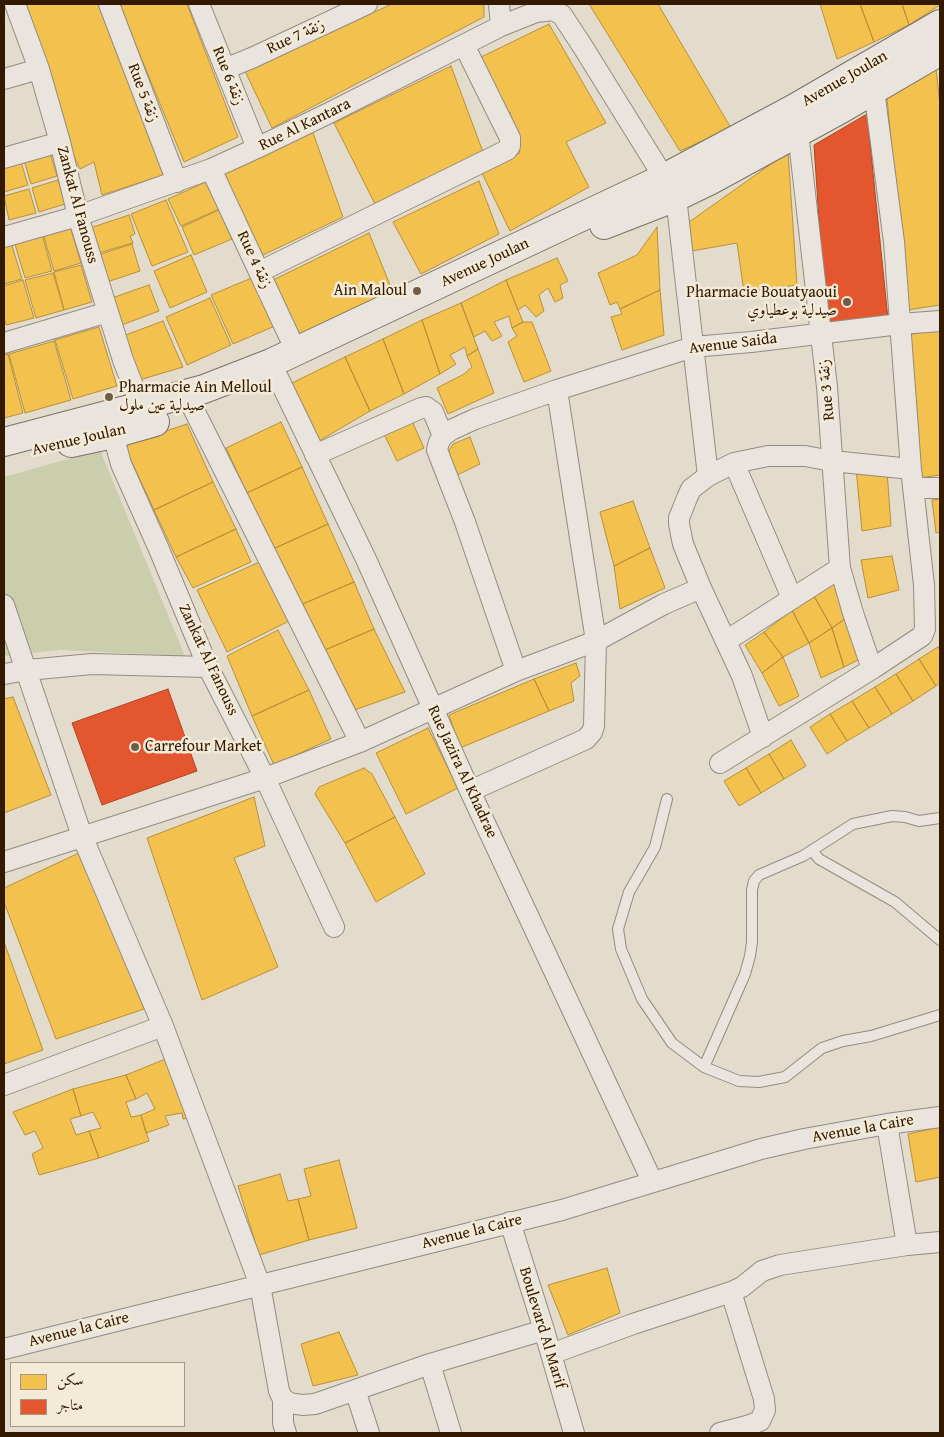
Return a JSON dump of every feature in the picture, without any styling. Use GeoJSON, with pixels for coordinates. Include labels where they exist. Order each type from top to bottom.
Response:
{"type":"FeatureCollection","features":[{"type":"Feature","properties":{"kind":"street","name":"Zankat Al Fanouss"},"geometry":{"type":"LineString","coordinates":[[15,4],[39,69],[60,142],[78,216],[123,360],[141,406]]}},
{"type":"Feature","properties":{"kind":"street","name":"Rue 5 زنقة"},"geometry":{"type":"LineString","coordinates":[[109,4],[177,182]]}},
{"type":"Feature","properties":{"kind":"street","name":"Rue 6 زنقة"},"geometry":{"type":"LineString","coordinates":[[199,4],[257,148]]}},
{"type":"Feature","properties":{"kind":"street","name":"Rue 7 زنقة"},"geometry":{"type":"LineString","coordinates":[[225,69],[367,4]]}},
{"type":"Feature","properties":{"kind":"street"},"geometry":{"type":"LineString","coordinates":[[499,4],[500,26]]}},
{"type":"Feature","properties":{"kind":"street","name":"Rue Al Kantara"},"geometry":{"type":"LineString","coordinates":[[4,237],[78,216],[211,169],[257,148],[500,26],[536,12],[553,10],[562,16],[583,47],[670,187]]}},
{"type":"Feature","properties":{"kind":"street","name":"Avenue Joulan"},"geometry":{"type":"LineString","coordinates":[[4,459],[110,424],[190,402],[204,388],[275,371],[594,229],[796,120],[940,24]]}},
{"type":"Feature","properties":{"kind":"street"},"geometry":{"type":"LineString","coordinates":[[259,272],[507,150],[510,146],[510,138],[464,45]]}},
{"type":"Feature","properties":{"kind":"street","name":"Avenue Joulan"},"geometry":{"type":"LineString","coordinates":[[796,120],[874,90],[940,51]]}},
{"type":"Feature","properties":{"kind":"street"},"geometry":{"type":"LineString","coordinates":[[4,79],[39,69]]}},
{"type":"Feature","properties":{"kind":"street"},"geometry":{"type":"LineString","coordinates":[[720,763],[872,669],[922,636],[925,628],[924,585],[913,478],[894,242],[874,90]]}},
{"type":"Feature","properties":{"kind":"street","name":"Rue 3 زنقة"},"geometry":{"type":"LineString","coordinates":[[796,120],[822,333],[840,568],[853,614],[872,669]]}},
{"type":"Feature","properties":{"kind":"street"},"geometry":{"type":"LineString","coordinates":[[4,158],[60,142]]}},
{"type":"Feature","properties":{"kind":"street","name":"Rue 4 زنقة"},"geometry":{"type":"LineString","coordinates":[[211,169],[296,352]]}},
{"type":"Feature","properties":{"kind":"street"},"geometry":{"type":"LineString","coordinates":[[670,187],[693,347],[708,476]]}},
{"type":"Feature","properties":{"kind":"street","name":"Avenue Joulan"},"geometry":{"type":"LineString","coordinates":[[275,371],[296,352],[670,187]]}},
{"type":"Feature","properties":{"kind":"street"},"geometry":{"type":"LineString","coordinates":[[4,343],[108,312]]}},
{"type":"Feature","properties":{"kind":"street","name":"Avenue Saida"},"geometry":{"type":"LineString","coordinates":[[443,436],[451,430],[475,419],[557,390],[693,347],[940,321]]}},
{"type":"Feature","properties":{"kind":"street","name":"Rue Jazira Al Khadrae"},"geometry":{"type":"LineString","coordinates":[[275,371],[365,557],[470,791],[652,1182]]}},
{"type":"Feature","properties":{"kind":"street"},"geometry":{"type":"LineString","coordinates":[[470,791],[586,739],[592,732],[595,722],[596,641],[557,390]]}},
{"type":"Feature","properties":{"kind":"street"},"geometry":{"type":"LineString","coordinates":[[190,402],[360,742]]}},
{"type":"Feature","properties":{"kind":"street","name":"Avenue Joulan"},"geometry":{"type":"LineString","coordinates":[[4,442],[110,424],[141,406],[190,402]]}},
{"type":"Feature","properties":{"kind":"street"},"geometry":{"type":"LineString","coordinates":[[315,455],[421,408],[426,408],[433,412],[443,436],[438,442],[437,450],[465,522],[516,671]]}},
{"type":"Feature","properties":{"kind":"street","name":"Zankat Al Fanouss"},"geometry":{"type":"LineString","coordinates":[[110,424],[122,464],[208,667],[265,778],[334,927]]}},
{"type":"Feature","properties":{"kind":"street"},"geometry":{"type":"LineString","coordinates":[[763,737],[742,676],[701,588],[683,544],[679,518],[692,489],[708,476],[734,463],[768,456],[791,455],[832,461],[913,478],[940,488]]}},
{"type":"Feature","properties":{"kind":"street"},"geometry":{"type":"LineString","coordinates":[[734,463],[792,598]]}},
{"type":"Feature","properties":{"kind":"street"},"geometry":{"type":"LineString","coordinates":[[726,641],[840,568]]}},
{"type":"Feature","properties":{"kind":"street"},"geometry":{"type":"LineString","coordinates":[[4,862],[265,778],[360,742],[516,671],[596,641],[664,604],[701,588]]}},
{"type":"Feature","properties":{"kind":"street"},"geometry":{"type":"LineString","coordinates":[[4,605],[82,836],[163,1026],[260,1285],[279,1391],[283,1399],[283,1423],[286,1433]]}},
{"type":"Feature","properties":{"kind":"street"},"geometry":{"type":"LineString","coordinates":[[4,674],[92,664],[208,667]]}},
{"type":"Feature","properties":{"kind":"street"},"geometry":{"type":"LineString","coordinates":[[4,1085],[163,1026]]}},
{"type":"Feature","properties":{"kind":"street","name":"Avenue la Caire"},"geometry":{"type":"LineString","coordinates":[[4,1349],[562,1210],[761,1149],[804,1139],[940,1116]]}},
{"type":"Feature","properties":{"kind":"street"},"geometry":{"type":"LineString","coordinates":[[887,1124],[906,1245]]}},
{"type":"Feature","properties":{"kind":"street","name":"Boulevard Al Marif"},"geometry":{"type":"LineString","coordinates":[[510,1222],[574,1433]]}},
{"type":"Feature","properties":{"kind":"street"},"geometry":{"type":"LineString","coordinates":[[551,1354],[633,1324],[732,1292],[742,1287],[762,1271],[780,1264],[906,1245],[940,1242]]}},
{"type":"Feature","properties":{"kind":"street"},"geometry":{"type":"LineString","coordinates":[[720,1433],[760,1421],[765,1410],[764,1399],[732,1292]]}},
{"type":"Feature","properties":{"kind":"street"},"geometry":{"type":"LineString","coordinates":[[283,1399],[290,1403],[302,1405],[315,1404],[430,1364],[544,1330]]}},
{"type":"Feature","properties":{"kind":"street"},"geometry":{"type":"LineString","coordinates":[[430,1364],[451,1433]]}},
{"type":"Feature","properties":{"kind":"street"},"geometry":{"type":"LineString","coordinates":[[355,1390],[369,1433]]}},
{"type":"Feature","properties":{"kind":"lane"},"geometry":{"type":"LineString","coordinates":[[666,799],[655,846],[629,892],[618,929],[621,949],[642,999],[672,1043],[704,1067],[739,1081],[760,1082],[785,1077],[822,1048],[843,1041],[871,1036],[940,1015]]}},
{"type":"Feature","properties":{"kind":"lane"},"geometry":{"type":"LineString","coordinates":[[704,1067],[745,974],[752,942],[752,890],[754,881],[759,875],[803,856],[854,824],[892,816],[920,821],[940,818]]}},
{"type":"Feature","properties":{"kind":"lane"},"geometry":{"type":"LineString","coordinates":[[812,850],[819,859],[895,902],[940,940]]}},
{"type":"Feature","properties":{"kind":"green space"},"geometry":{"type":"Polygon","coordinates":[[[100,450],[185,656],[60,650],[4,656],[4,477],[100,450]]]}},
{"type":"Feature","properties":{"kind":"building: سكن"},"geometry":{"type":"Polygon","coordinates":[[[25,4],[100,4],[169,173],[102,195],[94,162],[80,169],[54,117],[25,4]]]}},
{"type":"Feature","properties":{"kind":"building: سكن"},"geometry":{"type":"Polygon","coordinates":[[[119,4],[187,4],[238,137],[184,162],[119,4]]]}},
{"type":"Feature","properties":{"kind":"building: سكن"},"geometry":{"type":"Polygon","coordinates":[[[392,4],[484,4],[484,17],[272,128],[245,71],[392,4]]]}},
{"type":"Feature","properties":{"kind":"building: سكن"},"geometry":{"type":"Polygon","coordinates":[[[589,4],[658,4],[731,128],[680,151],[589,4]]]}},
{"type":"Feature","properties":{"kind":"building: سكن"},"geometry":{"type":"Polygon","coordinates":[[[820,4],[860,4],[874,42],[837,59],[820,4]]]}},
{"type":"Feature","properties":{"kind":"building: سكن"},"geometry":{"type":"Polygon","coordinates":[[[860,4],[902,4],[909,25],[874,42],[860,4]]]}},
{"type":"Feature","properties":{"kind":"building: سكن"},"geometry":{"type":"Polygon","coordinates":[[[902,4],[940,4],[940,5],[909,25],[902,4]]]}},
{"type":"Feature","properties":{"kind":"building: سكن"},"geometry":{"type":"Polygon","coordinates":[[[549,24],[606,123],[566,142],[589,187],[510,231],[481,171],[520,153],[510,112],[502,115],[477,59],[549,24]]]}},
{"type":"Feature","properties":{"kind":"building: سكن"},"geometry":{"type":"Polygon","coordinates":[[[451,66],[483,152],[375,204],[334,123],[451,66]]]}},
{"type":"Feature","properties":{"kind":"building: سكن"},"geometry":{"type":"Polygon","coordinates":[[[936,68],[940,105],[940,305],[907,310],[887,98],[936,68]]]}},
{"type":"Feature","properties":{"kind":"building: سكن"},"geometry":{"type":"Polygon","coordinates":[[[312,130],[343,217],[263,255],[219,174],[312,130]]]}},
{"type":"Feature","properties":{"kind":"building: سكن"},"geometry":{"type":"Polygon","coordinates":[[[788,152],[797,285],[744,292],[737,243],[686,252],[682,227],[788,152]]]}},
{"type":"Feature","properties":{"kind":"building: سكن"},"geometry":{"type":"Polygon","coordinates":[[[50,153],[57,176],[31,184],[24,160],[50,153]]]}},
{"type":"Feature","properties":{"kind":"building: سكن"},"geometry":{"type":"Polygon","coordinates":[[[21,162],[28,185],[4,192],[4,166],[21,162]]]}},
{"type":"Feature","properties":{"kind":"building: سكن"},"geometry":{"type":"Polygon","coordinates":[[[58,180],[65,204],[39,212],[32,188],[58,180]]]}},
{"type":"Feature","properties":{"kind":"building: سكن"},"geometry":{"type":"Polygon","coordinates":[[[479,181],[499,234],[421,274],[393,222],[479,181]]]}},
{"type":"Feature","properties":{"kind":"building: سكن"},"geometry":{"type":"Polygon","coordinates":[[[206,182],[219,209],[181,226],[168,199],[206,182]]]}},
{"type":"Feature","properties":{"kind":"building: سكن"},"geometry":{"type":"Polygon","coordinates":[[[29,189],[36,213],[9,220],[4,196],[29,189]]]}},
{"type":"Feature","properties":{"kind":"building: سكن"},"geometry":{"type":"Polygon","coordinates":[[[166,200],[188,252],[152,266],[131,214],[166,200]]]}},
{"type":"Feature","properties":{"kind":"building: سكن"},"geometry":{"type":"Polygon","coordinates":[[[219,210],[232,239],[194,255],[182,227],[219,210]]]}},
{"type":"Feature","properties":{"kind":"building: سكن"},"geometry":{"type":"Polygon","coordinates":[[[129,215],[135,234],[130,236],[133,243],[95,254],[87,229],[129,215]]]}},
{"type":"Feature","properties":{"kind":"building: سكن"},"geometry":{"type":"Polygon","coordinates":[[[70,226],[81,263],[54,271],[43,234],[70,226]]]}},
{"type":"Feature","properties":{"kind":"building: سكن"},"geometry":{"type":"Polygon","coordinates":[[[657,227],[660,290],[620,309],[617,302],[610,305],[598,273],[637,255],[657,227]]]}},
{"type":"Feature","properties":{"kind":"building: سكن"},"geometry":{"type":"Polygon","coordinates":[[[369,233],[392,290],[368,308],[294,336],[271,281],[369,233]]]}},
{"type":"Feature","properties":{"kind":"building: سكن"},"geometry":{"type":"Polygon","coordinates":[[[42,234],[52,271],[25,278],[14,241],[42,234]]]}},
{"type":"Feature","properties":{"kind":"building: سكن"},"geometry":{"type":"Polygon","coordinates":[[[11,242],[22,279],[4,284],[4,244],[11,242]]]}},
{"type":"Feature","properties":{"kind":"building: سكن"},"geometry":{"type":"Polygon","coordinates":[[[132,244],[140,271],[104,283],[95,256],[132,244]]]}},
{"type":"Feature","properties":{"kind":"building: سكن"},"geometry":{"type":"Polygon","coordinates":[[[191,255],[207,292],[170,308],[154,271],[191,255]]]}},
{"type":"Feature","properties":{"kind":"building: سكن"},"geometry":{"type":"Polygon","coordinates":[[[557,258],[568,281],[560,285],[563,298],[555,302],[548,288],[539,295],[544,311],[536,317],[525,305],[518,310],[506,280],[557,258]]]}},
{"type":"Feature","properties":{"kind":"building: سكن"},"geometry":{"type":"Polygon","coordinates":[[[81,265],[92,302],[64,310],[54,272],[81,265]]]}},
{"type":"Feature","properties":{"kind":"building: سكن"},"geometry":{"type":"Polygon","coordinates":[[[53,273],[64,310],[36,318],[25,280],[53,273]]]}},
{"type":"Feature","properties":{"kind":"building: سكن"},"geometry":{"type":"Polygon","coordinates":[[[254,277],[275,326],[233,344],[211,295],[254,277]]]}},
{"type":"Feature","properties":{"kind":"building: سكن"},"geometry":{"type":"Polygon","coordinates":[[[23,280],[34,318],[6,325],[4,317],[4,286],[23,280]]]}},
{"type":"Feature","properties":{"kind":"building: سكن"},"geometry":{"type":"Polygon","coordinates":[[[506,280],[523,322],[512,328],[509,316],[494,322],[502,336],[492,341],[485,331],[474,337],[461,303],[506,280]]]}},
{"type":"Feature","properties":{"kind":"building: سكن"},"geometry":{"type":"Polygon","coordinates":[[[149,285],[159,311],[119,326],[109,299],[149,285]]]}},
{"type":"Feature","properties":{"kind":"building: سكن"},"geometry":{"type":"Polygon","coordinates":[[[660,290],[664,335],[622,350],[611,317],[622,314],[620,309],[660,290]]]}},
{"type":"Feature","properties":{"kind":"building: سكن"},"geometry":{"type":"Polygon","coordinates":[[[210,298],[231,345],[187,365],[166,317],[210,298]]]}},
{"type":"Feature","properties":{"kind":"building: سكن"},"geometry":{"type":"Polygon","coordinates":[[[461,303],[478,349],[467,356],[465,347],[450,355],[456,364],[440,374],[422,320],[461,303]]]}},
{"type":"Feature","properties":{"kind":"building: سكن"},"geometry":{"type":"Polygon","coordinates":[[[422,320],[440,374],[404,394],[383,339],[422,320]]]}},
{"type":"Feature","properties":{"kind":"building: سكن"},"geometry":{"type":"Polygon","coordinates":[[[163,321],[183,367],[136,381],[123,336],[163,321]]]}},
{"type":"Feature","properties":{"kind":"building: سكن"},"geometry":{"type":"Polygon","coordinates":[[[523,322],[532,322],[551,371],[524,382],[508,342],[517,336],[512,328],[523,322]]]}},
{"type":"Feature","properties":{"kind":"building: سكن"},"geometry":{"type":"Polygon","coordinates":[[[99,327],[117,386],[73,399],[55,340],[99,327]]]}},
{"type":"Feature","properties":{"kind":"building: سكن"},"geometry":{"type":"Polygon","coordinates":[[[940,330],[940,475],[919,478],[905,335],[940,330]]]}},
{"type":"Feature","properties":{"kind":"building: سكن"},"geometry":{"type":"Polygon","coordinates":[[[383,339],[404,394],[370,411],[345,357],[383,339]]]}},
{"type":"Feature","properties":{"kind":"building: سكن"},"geometry":{"type":"Polygon","coordinates":[[[54,341],[71,400],[25,413],[9,354],[54,341]]]}},
{"type":"Feature","properties":{"kind":"building: سكن"},"geometry":{"type":"Polygon","coordinates":[[[478,349],[494,393],[448,414],[437,388],[464,374],[472,367],[467,356],[478,349]]]}},
{"type":"Feature","properties":{"kind":"building: سكن"},"geometry":{"type":"Polygon","coordinates":[[[8,354],[23,413],[4,418],[4,355],[8,354]]]}},
{"type":"Feature","properties":{"kind":"building: سكن"},"geometry":{"type":"Polygon","coordinates":[[[345,357],[370,411],[319,441],[290,384],[345,357]]]}},
{"type":"Feature","properties":{"kind":"building: سكن"},"geometry":{"type":"Polygon","coordinates":[[[412,421],[424,448],[397,461],[384,434],[412,421]]]}},
{"type":"Feature","properties":{"kind":"building: سكن"},"geometry":{"type":"Polygon","coordinates":[[[281,422],[302,467],[247,493],[226,448],[281,422]]]}},
{"type":"Feature","properties":{"kind":"building: سكن"},"geometry":{"type":"Polygon","coordinates":[[[187,424],[213,482],[154,510],[124,445],[187,424]]]}},
{"type":"Feature","properties":{"kind":"building: سكن"},"geometry":{"type":"Polygon","coordinates":[[[470,437],[480,464],[455,476],[447,454],[453,444],[470,437]]]}},
{"type":"Feature","properties":{"kind":"building: سكن"},"geometry":{"type":"Polygon","coordinates":[[[302,467],[328,524],[273,549],[247,493],[302,467]]]}},
{"type":"Feature","properties":{"kind":"building: سكن"},"geometry":{"type":"Polygon","coordinates":[[[856,468],[887,471],[891,526],[862,531],[856,468]]]}},
{"type":"Feature","properties":{"kind":"building: سكن"},"geometry":{"type":"Polygon","coordinates":[[[213,482],[236,529],[176,557],[154,510],[213,482]]]}},
{"type":"Feature","properties":{"kind":"building: سكن"},"geometry":{"type":"Polygon","coordinates":[[[940,499],[940,532],[936,533],[932,500],[940,499]]]}},
{"type":"Feature","properties":{"kind":"building: سكن"},"geometry":{"type":"Polygon","coordinates":[[[633,501],[650,548],[614,566],[600,512],[633,501]]]}},
{"type":"Feature","properties":{"kind":"building: سكن"},"geometry":{"type":"Polygon","coordinates":[[[328,524],[354,582],[298,606],[273,549],[328,524]]]}},
{"type":"Feature","properties":{"kind":"building: سكن"},"geometry":{"type":"Polygon","coordinates":[[[236,529],[251,562],[193,588],[176,557],[236,529]]]}},
{"type":"Feature","properties":{"kind":"building: سكن"},"geometry":{"type":"Polygon","coordinates":[[[650,548],[665,588],[620,609],[614,566],[650,548]]]}},
{"type":"Feature","properties":{"kind":"building: سكن"},"geometry":{"type":"Polygon","coordinates":[[[892,556],[899,590],[868,598],[861,560],[892,556]]]}},
{"type":"Feature","properties":{"kind":"building: سكن"},"geometry":{"type":"Polygon","coordinates":[[[264,560],[293,619],[227,652],[197,590],[264,560]]]}},
{"type":"Feature","properties":{"kind":"building: سكن"},"geometry":{"type":"Polygon","coordinates":[[[354,582],[374,629],[318,653],[298,606],[354,582]]]}},
{"type":"Feature","properties":{"kind":"building: سكن"},"geometry":{"type":"Polygon","coordinates":[[[828,584],[838,584],[849,616],[832,628],[814,596],[828,584]]]}},
{"type":"Feature","properties":{"kind":"building: سكن"},"geometry":{"type":"Polygon","coordinates":[[[814,596],[832,628],[809,643],[792,610],[814,596]]]}},
{"type":"Feature","properties":{"kind":"building: سكن"},"geometry":{"type":"Polygon","coordinates":[[[792,610],[809,643],[783,657],[764,632],[792,610]]]}},
{"type":"Feature","properties":{"kind":"building: سكن"},"geometry":{"type":"Polygon","coordinates":[[[849,616],[864,657],[844,667],[832,628],[849,616]]]}},
{"type":"Feature","properties":{"kind":"building: سكن"},"geometry":{"type":"Polygon","coordinates":[[[832,628],[844,667],[821,678],[809,643],[832,628]]]}},
{"type":"Feature","properties":{"kind":"building: سكن"},"geometry":{"type":"Polygon","coordinates":[[[374,629],[405,692],[349,712],[318,653],[374,629]]]}},
{"type":"Feature","properties":{"kind":"building: سكن"},"geometry":{"type":"Polygon","coordinates":[[[278,630],[309,690],[252,716],[227,656],[278,630]]]}},
{"type":"Feature","properties":{"kind":"building: سكن"},"geometry":{"type":"Polygon","coordinates":[[[764,632],[783,657],[762,673],[745,645],[764,632]]]}},
{"type":"Feature","properties":{"kind":"building: سكن"},"geometry":{"type":"Polygon","coordinates":[[[938,647],[940,650],[940,683],[936,686],[919,659],[938,647]]]}},
{"type":"Feature","properties":{"kind":"building: سكن"},"geometry":{"type":"Polygon","coordinates":[[[783,657],[799,696],[779,706],[762,673],[783,657]]]}},
{"type":"Feature","properties":{"kind":"building: سكن"},"geometry":{"type":"Polygon","coordinates":[[[919,659],[936,686],[913,701],[896,674],[919,659]]]}},
{"type":"Feature","properties":{"kind":"building: سكن"},"geometry":{"type":"Polygon","coordinates":[[[576,663],[580,676],[571,683],[574,701],[549,711],[534,679],[576,663]]]}},
{"type":"Feature","properties":{"kind":"building: سكن"},"geometry":{"type":"Polygon","coordinates":[[[896,674],[913,701],[892,714],[875,687],[896,674]]]}},
{"type":"Feature","properties":{"kind":"building: سكن"},"geometry":{"type":"Polygon","coordinates":[[[534,679],[549,711],[460,748],[449,715],[534,679]]]}},
{"type":"Feature","properties":{"kind":"building: سكن"},"geometry":{"type":"Polygon","coordinates":[[[875,687],[892,714],[869,728],[852,701],[875,687]]]}},
{"type":"Feature","properties":{"kind":"building: سكن"},"geometry":{"type":"Polygon","coordinates":[[[309,690],[331,739],[274,765],[252,716],[309,690]]]}},
{"type":"Feature","properties":{"kind":"building: سكن"},"geometry":{"type":"Polygon","coordinates":[[[13,697],[51,795],[4,813],[4,699],[13,697]]]}},
{"type":"Feature","properties":{"kind":"building: سكن"},"geometry":{"type":"Polygon","coordinates":[[[852,701],[869,728],[847,741],[830,714],[852,701]]]}},
{"type":"Feature","properties":{"kind":"building: سكن"},"geometry":{"type":"Polygon","coordinates":[[[830,714],[847,741],[827,754],[810,727],[830,714]]]}},
{"type":"Feature","properties":{"kind":"building: سكن"},"geometry":{"type":"Polygon","coordinates":[[[428,728],[458,788],[406,814],[376,753],[428,728]]]}},
{"type":"Feature","properties":{"kind":"building: سكن"},"geometry":{"type":"Polygon","coordinates":[[[791,740],[806,766],[784,779],[769,754],[791,740]]]}},
{"type":"Feature","properties":{"kind":"building: سكن"},"geometry":{"type":"Polygon","coordinates":[[[769,754],[784,779],[761,793],[746,768],[769,754]]]}},
{"type":"Feature","properties":{"kind":"building: سكن"},"geometry":{"type":"Polygon","coordinates":[[[364,768],[372,774],[395,817],[345,843],[315,794],[319,787],[364,768]]]}},
{"type":"Feature","properties":{"kind":"building: سكن"},"geometry":{"type":"Polygon","coordinates":[[[746,768],[761,793],[739,806],[724,781],[746,768]]]}},
{"type":"Feature","properties":{"kind":"building: سكن"},"geometry":{"type":"Polygon","coordinates":[[[254,797],[265,846],[234,858],[278,967],[202,1000],[147,838],[254,797]]]}},
{"type":"Feature","properties":{"kind":"building: سكن"},"geometry":{"type":"Polygon","coordinates":[[[395,817],[425,874],[376,902],[345,843],[395,817]]]}},
{"type":"Feature","properties":{"kind":"building: سكن"},"geometry":{"type":"Polygon","coordinates":[[[81,852],[144,1009],[56,1039],[4,902],[4,888],[81,852]]]}},
{"type":"Feature","properties":{"kind":"building: سكن"},"geometry":{"type":"Polygon","coordinates":[[[4,942],[43,1050],[4,1064],[4,942]]]}},
{"type":"Feature","properties":{"kind":"building: سكن"},"geometry":{"type":"Polygon","coordinates":[[[168,1058],[192,1117],[183,1119],[182,1113],[165,1116],[169,1125],[146,1133],[141,1115],[155,1109],[147,1093],[136,1099],[126,1075],[168,1058]]]}},
{"type":"Feature","properties":{"kind":"building: سكن"},"geometry":{"type":"Polygon","coordinates":[[[126,1075],[136,1099],[126,1102],[131,1117],[141,1115],[149,1141],[99,1158],[89,1131],[101,1128],[93,1112],[81,1116],[73,1089],[126,1075]]]}},
{"type":"Feature","properties":{"kind":"building: سكن"},"geometry":{"type":"Polygon","coordinates":[[[73,1089],[81,1116],[70,1119],[76,1135],[89,1131],[99,1158],[39,1175],[32,1154],[43,1148],[35,1131],[25,1135],[13,1112],[73,1089]]]}},
{"type":"Feature","properties":{"kind":"building: سكن"},"geometry":{"type":"Polygon","coordinates":[[[940,1127],[940,1177],[916,1182],[908,1134],[940,1127]]]}},
{"type":"Feature","properties":{"kind":"building: سكن"},"geometry":{"type":"Polygon","coordinates":[[[339,1160],[357,1228],[309,1240],[298,1199],[311,1196],[304,1169],[339,1160]]]}},
{"type":"Feature","properties":{"kind":"building: سكن"},"geometry":{"type":"Polygon","coordinates":[[[280,1174],[288,1201],[298,1199],[309,1240],[259,1255],[238,1186],[280,1174]]]}},
{"type":"Feature","properties":{"kind":"building: سكن"},"geometry":{"type":"Polygon","coordinates":[[[607,1268],[620,1313],[568,1335],[548,1285],[607,1268]]]}},
{"type":"Feature","properties":{"kind":"building: سكن"},"geometry":{"type":"Polygon","coordinates":[[[339,1332],[358,1375],[313,1386],[301,1344],[339,1332]]]}},
{"type":"Feature","properties":{"kind":"building: متاجر"},"geometry":{"type":"Polygon","coordinates":[[[867,114],[888,319],[826,324],[814,145],[867,114]]]}},
{"type":"Feature","properties":{"kind":"building: متاجر","name":"Carrefour Market"},"geometry":{"type":"Polygon","coordinates":[[[168,689],[197,771],[102,805],[72,723],[168,689]]]}},
{"type":"Feature","properties":{"kind":"place","name":"Ain Maloul"},"geometry":{"type":"Point","coordinates":[417,291]}},
{"type":"Feature","properties":{"kind":"place","name":"Pharmacie Bouatyaoui صيدلية بوعطياوي"},"geometry":{"type":"Point","coordinates":[847,302]}},
{"type":"Feature","properties":{"kind":"place","name":"Pharmacie Ain Melloul صيدلية عين ملول"},"geometry":{"type":"Point","coordinates":[109,397]}},
{"type":"Feature","properties":{"kind":"place","name":"Carrefour Market"},"geometry":{"type":"Point","coordinates":[135,747]}}]}
